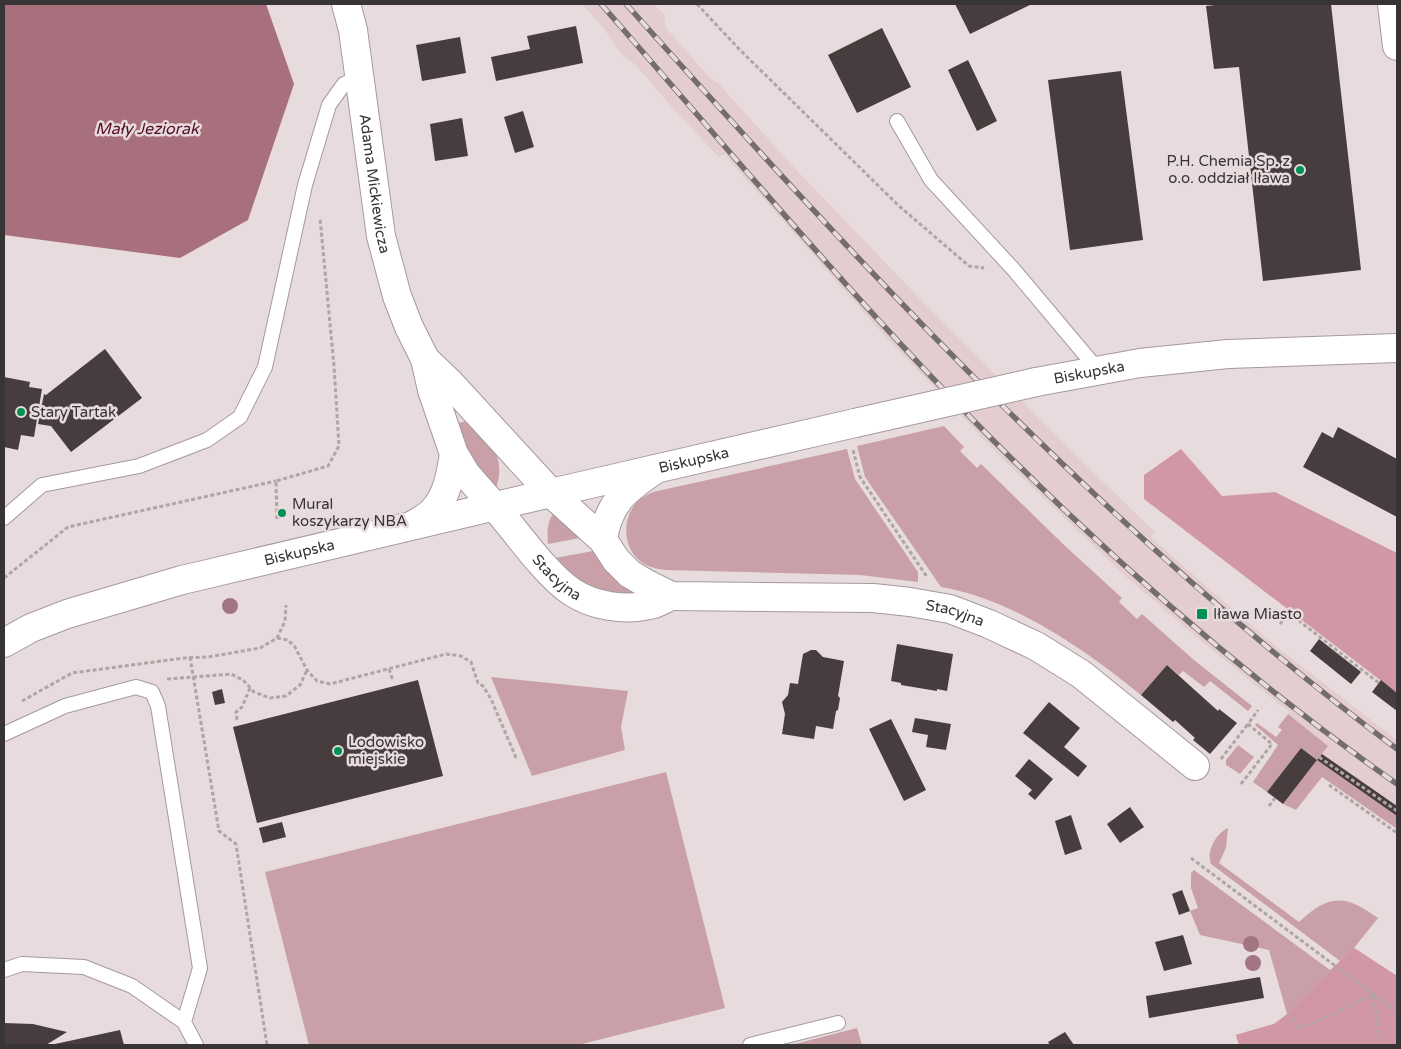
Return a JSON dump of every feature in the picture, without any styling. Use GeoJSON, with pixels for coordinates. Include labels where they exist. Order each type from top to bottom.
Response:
{"type":"FeatureCollection","features":[{"type":"Feature","properties":{"kind":"street","name":"Adama Mickiewicza"},"geometry":{"type":"LineString","coordinates":[[346,4],[353,30],[381,236],[397,296],[409,327],[425,359],[432,390],[454,454],[466,474],[495,507]]}},
{"type":"Feature","properties":{"kind":"street"},"geometry":{"type":"LineString","coordinates":[[1392,4],[1397,46]]}},
{"type":"Feature","properties":{"kind":"street","name":"Biskupska"},"geometry":{"type":"LineString","coordinates":[[4,643],[31,628],[67,614],[182,580],[656,469],[854,435],[1036,382],[1140,363],[1228,354],[1397,348]]}},
{"type":"Feature","properties":{"kind":"street","name":"Adama Mickiewicza"},"geometry":{"type":"LineString","coordinates":[[425,359],[449,382],[551,493]]}},
{"type":"Feature","properties":{"kind":"street"},"geometry":{"type":"LineString","coordinates":[[412,526],[433,511],[441,498],[451,476],[454,454]]}},
{"type":"Feature","properties":{"kind":"street"},"geometry":{"type":"LineString","coordinates":[[603,540],[605,525],[611,509],[632,485],[656,469]]}},
{"type":"Feature","properties":{"kind":"street","name":"Stacyjna"},"geometry":{"type":"LineString","coordinates":[[551,493],[603,540],[616,560],[630,574],[671,596]]}},
{"type":"Feature","properties":{"kind":"street","name":"Stacyjna"},"geometry":{"type":"LineString","coordinates":[[495,507],[554,576],[572,592],[591,602],[608,606],[632,608],[651,605],[671,596],[873,598],[950,609],[989,624],[1036,646],[1081,674],[1206,765]]}},
{"type":"Feature","properties":{"kind":"lane"},"geometry":{"type":"LineString","coordinates":[[4,518],[42,484],[139,466],[207,440],[240,417],[264,367],[305,185],[329,105],[344,84],[359,77]]}},
{"type":"Feature","properties":{"kind":"lane"},"geometry":{"type":"LineString","coordinates":[[897,121],[930,180],[1014,270],[1098,370]]}},
{"type":"Feature","properties":{"kind":"lane"},"geometry":{"type":"LineString","coordinates":[[4,734],[65,706],[136,687],[152,692],[158,706],[200,968],[184,1022]]}},
{"type":"Feature","properties":{"kind":"lane"},"geometry":{"type":"LineString","coordinates":[[4,970],[22,964],[84,966],[132,986],[184,1022],[196,1045]]}},
{"type":"Feature","properties":{"kind":"lane"},"geometry":{"type":"LineString","coordinates":[[750,1045],[838,1023]]}},
{"type":"Feature","properties":{"kind":"path"},"geometry":{"type":"LineString","coordinates":[[697,4],[739,49],[899,206],[969,266],[1014,270]]}},
{"type":"Feature","properties":{"kind":"path"},"geometry":{"type":"LineString","coordinates":[[4,578],[68,527],[276,481],[328,466],[340,446],[320,213]]}},
{"type":"Feature","properties":{"kind":"path"},"geometry":{"type":"LineString","coordinates":[[854,435],[860,478],[930,582]]}},
{"type":"Feature","properties":{"kind":"path"},"geometry":{"type":"LineString","coordinates":[[276,481],[277,519]]}},
{"type":"Feature","properties":{"kind":"path"},"geometry":{"type":"LineString","coordinates":[[21,702],[72,673],[190,657],[208,658],[260,648],[277,638],[285,621],[286,605]]}},
{"type":"Feature","properties":{"kind":"path"},"geometry":{"type":"LineString","coordinates":[[1280,624],[1289,613],[1379,682]]}},
{"type":"Feature","properties":{"kind":"path"},"geometry":{"type":"LineString","coordinates":[[277,638],[288,640],[295,647],[307,670],[317,681],[330,684],[446,654],[461,656],[471,662],[478,683],[483,686],[491,699],[517,760]]}},
{"type":"Feature","properties":{"kind":"path"},"geometry":{"type":"LineString","coordinates":[[190,657],[220,832],[236,844],[267,1045]]}},
{"type":"Feature","properties":{"kind":"path"},"geometry":{"type":"LineString","coordinates":[[390,668],[393,681]]}},
{"type":"Feature","properties":{"kind":"path"},"geometry":{"type":"LineString","coordinates":[[152,692],[168,679],[231,674],[243,680],[254,692],[270,698],[286,696],[300,685],[307,670]]}},
{"type":"Feature","properties":{"kind":"path"},"geometry":{"type":"LineString","coordinates":[[237,720],[236,712],[242,706],[250,688]]}},
{"type":"Feature","properties":{"kind":"path"},"geometry":{"type":"LineString","coordinates":[[1206,765],[1248,724],[1258,710]]}},
{"type":"Feature","properties":{"kind":"path"},"geometry":{"type":"LineString","coordinates":[[1241,784],[1272,744],[1248,724]]}},
{"type":"Feature","properties":{"kind":"path"},"geometry":{"type":"LineString","coordinates":[[1319,757],[1397,811]]}},
{"type":"Feature","properties":{"kind":"path"},"geometry":{"type":"LineString","coordinates":[[1329,785],[1397,833]]}},
{"type":"Feature","properties":{"kind":"path"},"geometry":{"type":"LineString","coordinates":[[1268,806],[1275,798]]}},
{"type":"Feature","properties":{"kind":"path"},"geometry":{"type":"LineString","coordinates":[[1191,858],[1397,1012]]}},
{"type":"Feature","properties":{"kind":"path"},"geometry":{"type":"LineString","coordinates":[[1293,1018],[1298,1029],[1334,1014],[1373,994]]}},
{"type":"Feature","properties":{"kind":"path"},"geometry":{"type":"LineString","coordinates":[[1373,994],[1381,1045]]}},
{"type":"Feature","properties":{"kind":"shaded area"},"geometry":{"type":"Polygon","coordinates":[[[582,4],[654,4],[664,14],[666,28],[711,79],[719,84],[789,162],[922,301],[1155,532],[1151,537],[1282,651],[1397,740],[1397,806],[1322,754],[1327,746],[1288,714],[1289,712],[1124,575],[1006,462],[884,335],[724,154],[719,157],[677,113],[635,64],[622,55],[602,26],[582,4]]]}},
{"type":"Feature","properties":{"kind":"shaded area"},"geometry":{"type":"Polygon","coordinates":[[[470,420],[489,443],[498,458],[499,477],[496,488],[489,484],[477,470],[455,424],[470,420]]]}},
{"type":"Feature","properties":{"kind":"shaded area"},"geometry":{"type":"Polygon","coordinates":[[[944,426],[964,447],[960,451],[977,468],[981,464],[1063,544],[1122,598],[1119,602],[1137,619],[1142,614],[1194,660],[1252,706],[1248,711],[1210,681],[1204,687],[1183,671],[1179,675],[1167,665],[1141,695],[1073,644],[1047,629],[995,603],[968,593],[941,587],[865,477],[857,446],[944,426]]]}},
{"type":"Feature","properties":{"kind":"shaded area"},"geometry":{"type":"Polygon","coordinates":[[[847,449],[855,479],[918,572],[918,582],[860,575],[666,570],[653,568],[642,563],[631,549],[626,532],[629,514],[638,501],[650,493],[847,449]]]}},
{"type":"Feature","properties":{"kind":"shaded area"},"geometry":{"type":"Polygon","coordinates":[[[1181,449],[1222,496],[1275,492],[1397,553],[1397,693],[1144,499],[1144,475],[1181,449]]]}},
{"type":"Feature","properties":{"kind":"shaded area"},"geometry":{"type":"Polygon","coordinates":[[[554,513],[580,538],[548,544],[549,523],[554,513]]]}},
{"type":"Feature","properties":{"kind":"shaded area"},"geometry":{"type":"Polygon","coordinates":[[[593,551],[626,583],[645,595],[618,595],[586,587],[560,566],[555,558],[593,551]]]}},
{"type":"Feature","properties":{"kind":"shaded area"},"geometry":{"type":"Polygon","coordinates":[[[491,677],[628,691],[621,727],[625,750],[532,776],[491,677]]]}},
{"type":"Feature","properties":{"kind":"shaded area"},"geometry":{"type":"Polygon","coordinates":[[[1288,714],[1328,746],[1317,760],[1301,748],[1267,792],[1253,782],[1278,745],[1255,725],[1257,723],[1276,737],[1282,730],[1278,727],[1288,714]]]}},
{"type":"Feature","properties":{"kind":"shaded area"},"geometry":{"type":"Polygon","coordinates":[[[1238,745],[1254,757],[1240,774],[1226,765],[1226,760],[1238,745]]]}},
{"type":"Feature","properties":{"kind":"shaded area"},"geometry":{"type":"Polygon","coordinates":[[[1317,760],[1397,816],[1397,829],[1322,777],[1296,810],[1283,804],[1317,760]]]}},
{"type":"Feature","properties":{"kind":"shaded area"},"geometry":{"type":"Polygon","coordinates":[[[666,772],[725,1008],[578,1045],[309,1045],[265,872],[666,772]]]}},
{"type":"Feature","properties":{"kind":"shaded area"},"geometry":{"type":"Polygon","coordinates":[[[1228,828],[1226,848],[1219,863],[1299,922],[1319,906],[1337,901],[1346,901],[1356,905],[1378,918],[1354,948],[1397,976],[1397,1045],[1239,1045],[1236,1035],[1274,1024],[1287,1014],[1269,950],[1200,935],[1190,911],[1198,908],[1191,888],[1191,873],[1194,870],[1330,970],[1340,961],[1211,864],[1210,854],[1213,843],[1228,828]]]}},
{"type":"Feature","properties":{"kind":"shaded area"},"geometry":{"type":"Polygon","coordinates":[[[1354,948],[1397,976],[1397,1045],[1239,1045],[1236,1035],[1274,1024],[1287,1015],[1354,948]]]}},
{"type":"Feature","properties":{"kind":"shaded area"},"geometry":{"type":"Polygon","coordinates":[[[857,1028],[862,1045],[791,1045],[857,1028]]]}},
{"type":"Feature","properties":{"kind":"water","name":"Mały Jeziorak"},"geometry":{"type":"Polygon","coordinates":[[[4,4],[266,4],[294,84],[248,220],[180,258],[4,235],[4,4]]]}},
{"type":"Feature","properties":{"kind":"building"},"geometry":{"type":"Polygon","coordinates":[[[955,4],[1032,4],[970,34],[955,4]]]}},
{"type":"Feature","properties":{"kind":"building","name":"P.H. Chemia Sp. z o.o. oddział Iława"},"geometry":{"type":"Polygon","coordinates":[[[1224,4],[1331,4],[1361,270],[1263,281],[1239,67],[1214,69],[1206,6],[1224,4]]]}},
{"type":"Feature","properties":{"kind":"building"},"geometry":{"type":"Polygon","coordinates":[[[576,26],[583,63],[496,81],[491,57],[530,49],[527,36],[576,26]]]}},
{"type":"Feature","properties":{"kind":"building"},"geometry":{"type":"Polygon","coordinates":[[[882,28],[911,87],[857,113],[828,55],[882,28]]]}},
{"type":"Feature","properties":{"kind":"building"},"geometry":{"type":"Polygon","coordinates":[[[460,37],[466,73],[422,81],[416,45],[460,37]]]}},
{"type":"Feature","properties":{"kind":"building"},"geometry":{"type":"Polygon","coordinates":[[[968,60],[997,121],[977,131],[948,70],[968,60]]]}},
{"type":"Feature","properties":{"kind":"building"},"geometry":{"type":"Polygon","coordinates":[[[1121,71],[1143,240],[1070,250],[1048,80],[1121,71]]]}},
{"type":"Feature","properties":{"kind":"building"},"geometry":{"type":"Polygon","coordinates":[[[523,111],[534,147],[515,153],[504,117],[523,111]]]}},
{"type":"Feature","properties":{"kind":"building"},"geometry":{"type":"Polygon","coordinates":[[[462,118],[468,156],[435,161],[430,124],[462,118]]]}},
{"type":"Feature","properties":{"kind":"building"},"geometry":{"type":"Polygon","coordinates":[[[105,349],[142,398],[71,452],[51,426],[38,424],[44,394],[46,395],[105,349]]]}},
{"type":"Feature","properties":{"kind":"building","name":"Stary Tartak"},"geometry":{"type":"Polygon","coordinates":[[[4,377],[30,382],[29,387],[42,389],[34,437],[21,435],[18,450],[4,447],[4,377]]]}},
{"type":"Feature","properties":{"kind":"building"},"geometry":{"type":"Polygon","coordinates":[[[1338,427],[1397,459],[1397,517],[1303,467],[1322,432],[1333,438],[1338,427]]]}},
{"type":"Feature","properties":{"kind":"building"},"geometry":{"type":"Polygon","coordinates":[[[1319,639],[1361,672],[1351,684],[1310,651],[1319,639]]]}},
{"type":"Feature","properties":{"kind":"building"},"geometry":{"type":"Polygon","coordinates":[[[897,644],[953,654],[947,691],[901,685],[901,683],[891,681],[897,644]]]}},
{"type":"Feature","properties":{"kind":"building"},"geometry":{"type":"Polygon","coordinates":[[[816,650],[823,657],[844,661],[838,696],[840,698],[833,729],[816,726],[814,739],[782,734],[785,714],[782,702],[788,695],[790,683],[798,684],[803,654],[816,650]]]}},
{"type":"Feature","properties":{"kind":"building"},"geometry":{"type":"Polygon","coordinates":[[[1167,665],[1218,711],[1219,709],[1237,723],[1210,754],[1193,740],[1195,738],[1175,720],[1173,722],[1141,695],[1167,665]]]}},
{"type":"Feature","properties":{"kind":"building","name":"Lodowisko miejskie"},"geometry":{"type":"Polygon","coordinates":[[[418,680],[443,776],[257,823],[233,727],[418,680]]]}},
{"type":"Feature","properties":{"kind":"building"},"geometry":{"type":"Polygon","coordinates":[[[1381,680],[1397,693],[1397,711],[1372,692],[1381,680]]]}},
{"type":"Feature","properties":{"kind":"building"},"geometry":{"type":"Polygon","coordinates":[[[222,689],[225,703],[215,705],[212,692],[222,689]]]}},
{"type":"Feature","properties":{"kind":"building"},"geometry":{"type":"Polygon","coordinates":[[[1049,702],[1080,728],[1064,747],[1087,766],[1078,777],[1023,733],[1049,702]]]}},
{"type":"Feature","properties":{"kind":"building"},"geometry":{"type":"Polygon","coordinates":[[[915,718],[951,724],[946,750],[926,747],[928,735],[912,732],[915,718]]]}},
{"type":"Feature","properties":{"kind":"building"},"geometry":{"type":"Polygon","coordinates":[[[891,719],[926,790],[904,801],[869,729],[891,719]]]}},
{"type":"Feature","properties":{"kind":"building"},"geometry":{"type":"Polygon","coordinates":[[[1301,748],[1317,760],[1283,804],[1267,792],[1301,748]]]}},
{"type":"Feature","properties":{"kind":"building"},"geometry":{"type":"Polygon","coordinates":[[[1322,754],[1397,806],[1397,816],[1317,760],[1322,754]]]}},
{"type":"Feature","properties":{"kind":"building"},"geometry":{"type":"Polygon","coordinates":[[[1029,759],[1053,779],[1035,800],[1028,794],[1032,790],[1015,776],[1029,759]]]}},
{"type":"Feature","properties":{"kind":"building"},"geometry":{"type":"Polygon","coordinates":[[[1130,807],[1144,827],[1120,843],[1107,824],[1130,807]]]}},
{"type":"Feature","properties":{"kind":"building"},"geometry":{"type":"Polygon","coordinates":[[[1071,815],[1082,849],[1065,855],[1055,821],[1071,815]]]}},
{"type":"Feature","properties":{"kind":"building"},"geometry":{"type":"Polygon","coordinates":[[[282,822],[286,837],[263,843],[259,828],[282,822]]]}},
{"type":"Feature","properties":{"kind":"building"},"geometry":{"type":"Polygon","coordinates":[[[1182,890],[1190,911],[1179,915],[1172,894],[1182,890]]]}},
{"type":"Feature","properties":{"kind":"building"},"geometry":{"type":"Polygon","coordinates":[[[1183,935],[1192,964],[1164,971],[1155,942],[1183,935]]]}},
{"type":"Feature","properties":{"kind":"building"},"geometry":{"type":"Polygon","coordinates":[[[1260,977],[1264,998],[1149,1018],[1146,996],[1260,977]]]}},
{"type":"Feature","properties":{"kind":"building"},"geometry":{"type":"Polygon","coordinates":[[[4,1023],[33,1024],[67,1032],[46,1045],[4,1045],[4,1023]]]}},
{"type":"Feature","properties":{"kind":"building"},"geometry":{"type":"Polygon","coordinates":[[[120,1030],[124,1045],[55,1045],[55,1044],[120,1030]]]}},
{"type":"Feature","properties":{"kind":"building"},"geometry":{"type":"Polygon","coordinates":[[[1065,1032],[1074,1045],[1050,1045],[1048,1042],[1065,1032]]]}},
{"type":"Feature","properties":{"kind":"railway"},"geometry":{"type":"LineString","coordinates":[[601,4],[853,292],[957,404],[1011,458],[1103,546],[1197,629],[1295,709],[1397,784]]}},
{"type":"Feature","properties":{"kind":"railway"},"geometry":{"type":"LineString","coordinates":[[626,4],[807,203],[899,300],[993,396],[1090,490],[1189,580],[1291,667],[1397,749]]}},
{"type":"Feature","properties":{"kind":"place","name":"P.H. Chemia Sp. z o.o. oddział Iława"},"geometry":{"type":"Point","coordinates":[1300,170]}},
{"type":"Feature","properties":{"kind":"place","name":"Stary Tartak"},"geometry":{"type":"Point","coordinates":[21,412]}},
{"type":"Feature","properties":{"kind":"place","name":"Mural koszykarzy NBA"},"geometry":{"type":"Point","coordinates":[282,513]}},
{"type":"Feature","properties":{"kind":"place","name":"Iława Miasto"},"geometry":{"type":"Point","coordinates":[1202,614]}},
{"type":"Feature","properties":{"kind":"place","name":"Lodowisko miejskie"},"geometry":{"type":"Point","coordinates":[338,751]}}]}
